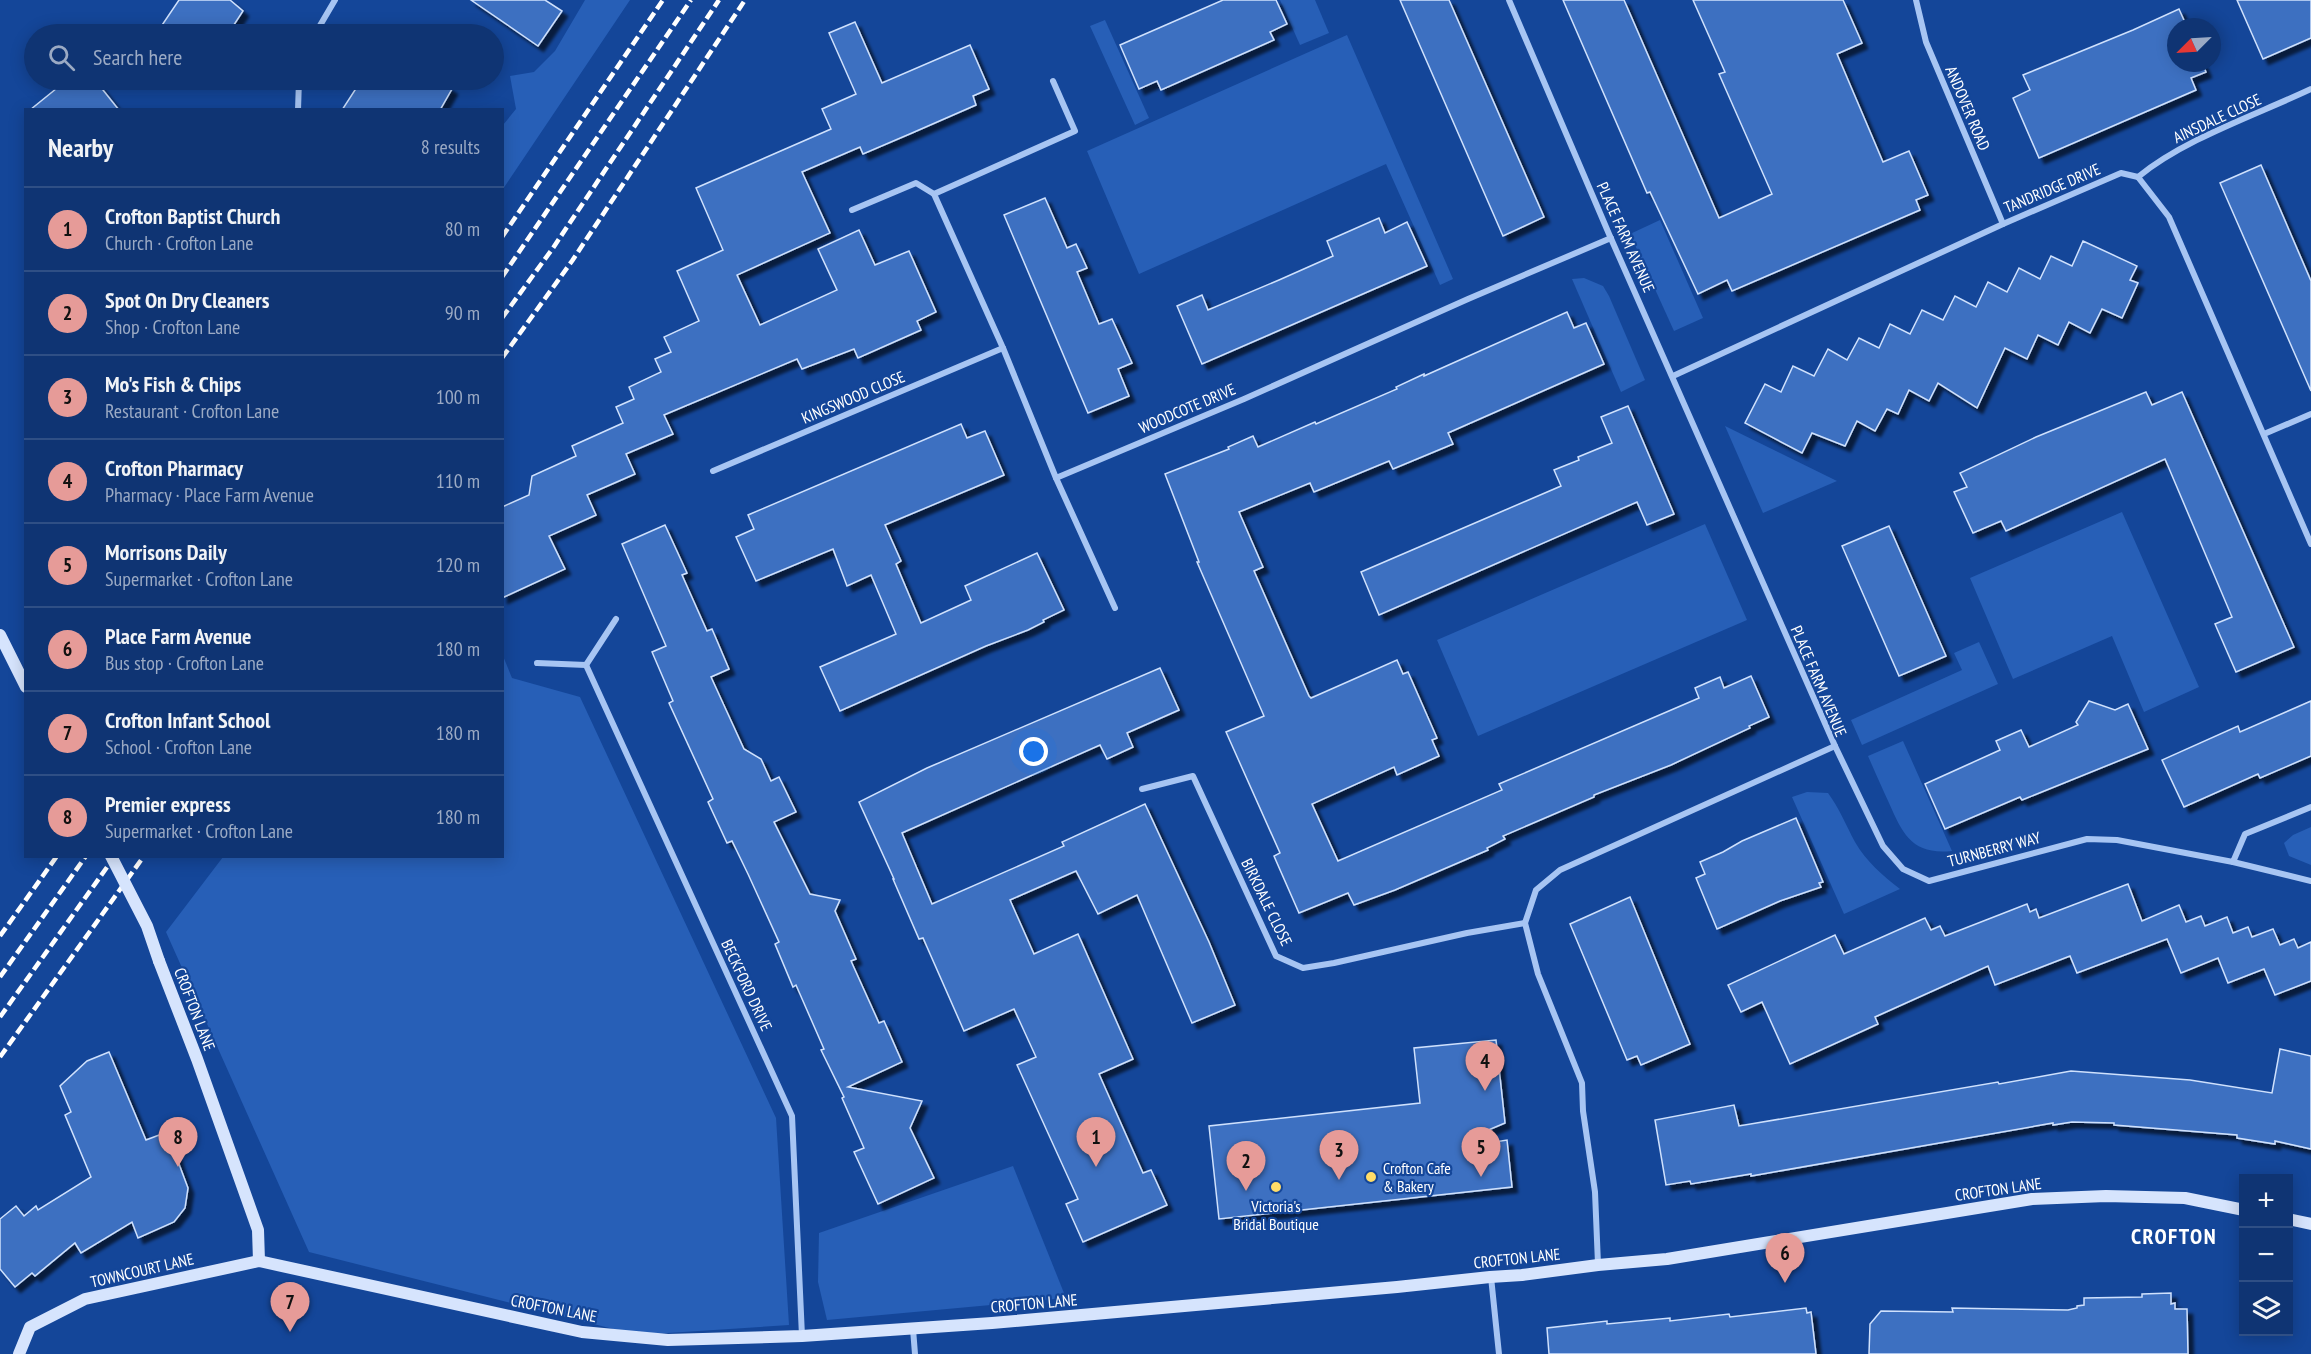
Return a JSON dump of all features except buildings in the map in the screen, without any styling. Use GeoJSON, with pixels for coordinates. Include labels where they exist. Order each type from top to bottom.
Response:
{"type":"FeatureCollection","features":[{"type":"Feature","properties":{"kind":"street"},"geometry":{"type":"LineString","coordinates":[[321,24],[335,0]]}},
{"type":"Feature","properties":{"kind":"street","name":"PLACE FARM AVENUE"},"geometry":{"type":"LineString","coordinates":[[1509,0],[1611,238],[1835,746],[1560,870],[1536,890],[1525,923]]}},
{"type":"Feature","properties":{"kind":"street","name":"ANDOVER ROAD"},"geometry":{"type":"LineString","coordinates":[[1916,0],[1926,42],[2003,224]]}},
{"type":"Feature","properties":{"kind":"street"},"geometry":{"type":"LineString","coordinates":[[934,194],[1075,131],[1053,81]]}},
{"type":"Feature","properties":{"kind":"street","name":"AINSDALE CLOSE"},"geometry":{"type":"LineString","coordinates":[[2138,177],[2156,162],[2234,123],[2311,89]]}},
{"type":"Feature","properties":{"kind":"street"},"geometry":{"type":"LineString","coordinates":[[298,108],[299,90]]}},
{"type":"Feature","properties":{"kind":"street","name":"TANDRIDGE DRIVE"},"geometry":{"type":"LineString","coordinates":[[1673,376],[2003,224],[2121,173],[2138,177]]}},
{"type":"Feature","properties":{"kind":"street"},"geometry":{"type":"LineString","coordinates":[[2138,177],[2169,217],[2311,544]]}},
{"type":"Feature","properties":{"kind":"street"},"geometry":{"type":"LineString","coordinates":[[852,210],[915,183],[934,194],[1115,608]]}},
{"type":"Feature","properties":{"kind":"street","name":"WOODCOTE DRIVE"},"geometry":{"type":"LineString","coordinates":[[1056,477],[1244,399],[1611,238]]}},
{"type":"Feature","properties":{"kind":"street","name":"KINGSWOOD CLOSE"},"geometry":{"type":"LineString","coordinates":[[713,471],[1003,348]]}},
{"type":"Feature","properties":{"kind":"street"},"geometry":{"type":"LineString","coordinates":[[2264,434],[2311,414]]}},
{"type":"Feature","properties":{"kind":"street"},"geometry":{"type":"LineString","coordinates":[[537,663],[586,665],[616,619]]}},
{"type":"Feature","properties":{"kind":"street"},"geometry":{"type":"LineString","coordinates":[[0,635],[24,683]]}},
{"type":"Feature","properties":{"kind":"street","name":"BECKFORD DRIVE"},"geometry":{"type":"LineString","coordinates":[[586,665],[792,1116],[802,1336]]}},
{"type":"Feature","properties":{"kind":"street","name":"TURNBERRY WAY"},"geometry":{"type":"LineString","coordinates":[[1835,746],[1883,846],[1903,869],[1929,880],[2087,839],[2117,840],[2234,862],[2311,881]]}},
{"type":"Feature","properties":{"kind":"street","name":"BIRKDALE CLOSE"},"geometry":{"type":"LineString","coordinates":[[1142,789],[1193,776],[1276,956],[1303,968],[1525,923]]}},
{"type":"Feature","properties":{"kind":"street"},"geometry":{"type":"LineString","coordinates":[[2234,862],[2245,834],[2311,807]]}},
{"type":"Feature","properties":{"kind":"street","name":"CROFTON LANE"},"geometry":{"type":"LineString","coordinates":[[112,858],[147,926],[212,1101],[258,1230],[259,1261],[582,1332],[668,1340],[802,1336],[913,1329],[1386,1288],[1666,1259],[2032,1199],[2106,1196],[2184,1198],[2239,1209]]}},
{"type":"Feature","properties":{"kind":"street"},"geometry":{"type":"LineString","coordinates":[[1525,923],[1538,974],[1582,1083],[1583,1111],[1595,1192],[1598,1265]]}},
{"type":"Feature","properties":{"kind":"street"},"geometry":{"type":"LineString","coordinates":[[2293,1220],[2311,1224]]}},
{"type":"Feature","properties":{"kind":"street","name":"TOWNCOURT LANE"},"geometry":{"type":"LineString","coordinates":[[19,1354],[30,1327],[86,1299],[259,1261]]}},
{"type":"Feature","properties":{"kind":"street"},"geometry":{"type":"LineString","coordinates":[[1491,1277],[1499,1354]]}},
{"type":"Feature","properties":{"kind":"street"},"geometry":{"type":"LineString","coordinates":[[913,1329],[915,1354]]}},
{"type":"Feature","properties":{"kind":"shaded area"},"geometry":{"type":"Polygon","coordinates":[[[585,0],[630,0],[504,188],[504,124],[516,109],[510,76],[534,72],[555,51],[585,0]]]}},
{"type":"Feature","properties":{"kind":"shaded area"},"geometry":{"type":"Polygon","coordinates":[[[1280,0],[1315,0],[1329,33],[1300,45],[1280,0]]]}},
{"type":"Feature","properties":{"kind":"shaded area"},"geometry":{"type":"Polygon","coordinates":[[[1105,20],[1149,118],[1135,125],[1090,26],[1105,20]]]}},
{"type":"Feature","properties":{"kind":"shaded area"},"geometry":{"type":"Polygon","coordinates":[[[1347,35],[1453,279],[1440,285],[1386,164],[1139,274],[1087,151],[1347,35]]]}},
{"type":"Feature","properties":{"kind":"shaded area"},"geometry":{"type":"Polygon","coordinates":[[[1660,220],[1703,318],[1674,331],[1630,234],[1660,220]]]}},
{"type":"Feature","properties":{"kind":"shaded area"},"geometry":{"type":"Polygon","coordinates":[[[1584,278],[1603,286],[1609,296],[1645,380],[1621,392],[1572,279],[1584,278]]]}},
{"type":"Feature","properties":{"kind":"shaded area"},"geometry":{"type":"Polygon","coordinates":[[[1725,426],[1837,481],[1763,513],[1725,426]]]}},
{"type":"Feature","properties":{"kind":"shaded area"},"geometry":{"type":"Polygon","coordinates":[[[2122,512],[2199,687],[2144,712],[2112,636],[2013,679],[1970,578],[2122,512]]]}},
{"type":"Feature","properties":{"kind":"shaded area"},"geometry":{"type":"Polygon","coordinates":[[[1705,524],[1747,620],[1478,736],[1437,640],[1705,524]]]}},
{"type":"Feature","properties":{"kind":"shaded area"},"geometry":{"type":"Polygon","coordinates":[[[1979,642],[1998,684],[1862,745],[1851,720],[1962,670],[1954,653],[1979,642]]]}},
{"type":"Feature","properties":{"kind":"shaded area"},"geometry":{"type":"Polygon","coordinates":[[[504,658],[512,678],[580,697],[776,1118],[789,1325],[637,1335],[309,1252],[166,932],[222,858],[504,858],[504,658]]]}},
{"type":"Feature","properties":{"kind":"shaded area"},"geometry":{"type":"Polygon","coordinates":[[[1903,741],[1952,851],[1928,850],[1911,840],[1899,825],[1878,780],[1868,756],[1903,741]]]}},
{"type":"Feature","properties":{"kind":"shaded area"},"geometry":{"type":"Polygon","coordinates":[[[1807,792],[1828,793],[1864,855],[1900,889],[1844,914],[1792,797],[1807,792]]]}},
{"type":"Feature","properties":{"kind":"shaded area"},"geometry":{"type":"Polygon","coordinates":[[[2311,827],[2311,865],[2289,856],[2284,843],[2293,835],[2311,827]]]}},
{"type":"Feature","properties":{"kind":"shaded area"},"geometry":{"type":"Polygon","coordinates":[[[1013,1166],[1066,1298],[827,1320],[818,1282],[819,1233],[1013,1166]]]}},
{"type":"Feature","properties":{"kind":"railway"},"geometry":{"type":"LineString","coordinates":[[504,234],[663,0]]}},
{"type":"Feature","properties":{"kind":"railway"},"geometry":{"type":"LineString","coordinates":[[504,274],[691,0]]}},
{"type":"Feature","properties":{"kind":"railway"},"geometry":{"type":"LineString","coordinates":[[504,315],[553,248],[719,0]]}},
{"type":"Feature","properties":{"kind":"railway"},"geometry":{"type":"LineString","coordinates":[[504,355],[572,261],[745,0]]}},
{"type":"Feature","properties":{"kind":"railway"},"geometry":{"type":"LineString","coordinates":[[0,936],[56,858]]}},
{"type":"Feature","properties":{"kind":"railway"},"geometry":{"type":"LineString","coordinates":[[0,977],[85,858]]}},
{"type":"Feature","properties":{"kind":"railway"},"geometry":{"type":"LineString","coordinates":[[0,1017],[114,858]]}},
{"type":"Feature","properties":{"kind":"railway"},"geometry":{"type":"LineString","coordinates":[[0,1057],[143,858]]}},
{"type":"Feature","properties":{"kind":"place","name":"Crofton Pharmacy"},"geometry":{"type":"Point","coordinates":[1485,1091]}},
{"type":"Feature","properties":{"kind":"place","name":"Premier express"},"geometry":{"type":"Point","coordinates":[178,1167]}},
{"type":"Feature","properties":{"kind":"place","name":"Crofton Baptist Church"},"geometry":{"type":"Point","coordinates":[1096,1167]}},
{"type":"Feature","properties":{"kind":"place","name":"Crofton Cafe & Bakery"},"geometry":{"type":"Point","coordinates":[1371,1177]}},
{"type":"Feature","properties":{"kind":"place","name":"Morrisons Daily"},"geometry":{"type":"Point","coordinates":[1481,1177]}},
{"type":"Feature","properties":{"kind":"place","name":"Mo's Fish & Chips"},"geometry":{"type":"Point","coordinates":[1339,1180]}},
{"type":"Feature","properties":{"kind":"place","name":"Victoria's Bridal Boutique"},"geometry":{"type":"Point","coordinates":[1276,1187]}},
{"type":"Feature","properties":{"kind":"place","name":"Spot On Dry Cleaners"},"geometry":{"type":"Point","coordinates":[1246,1191]}},
{"type":"Feature","properties":{"kind":"place","name":"Place Farm Avenue"},"geometry":{"type":"Point","coordinates":[1785,1283]}},
{"type":"Feature","properties":{"kind":"place","name":"Crofton Infant School"},"geometry":{"type":"Point","coordinates":[290,1332]}},
{"type":"Feature","properties":{"kind":"district","name":"CROFTON"},"geometry":{"type":"Point","coordinates":[2174,1236]}}]}
